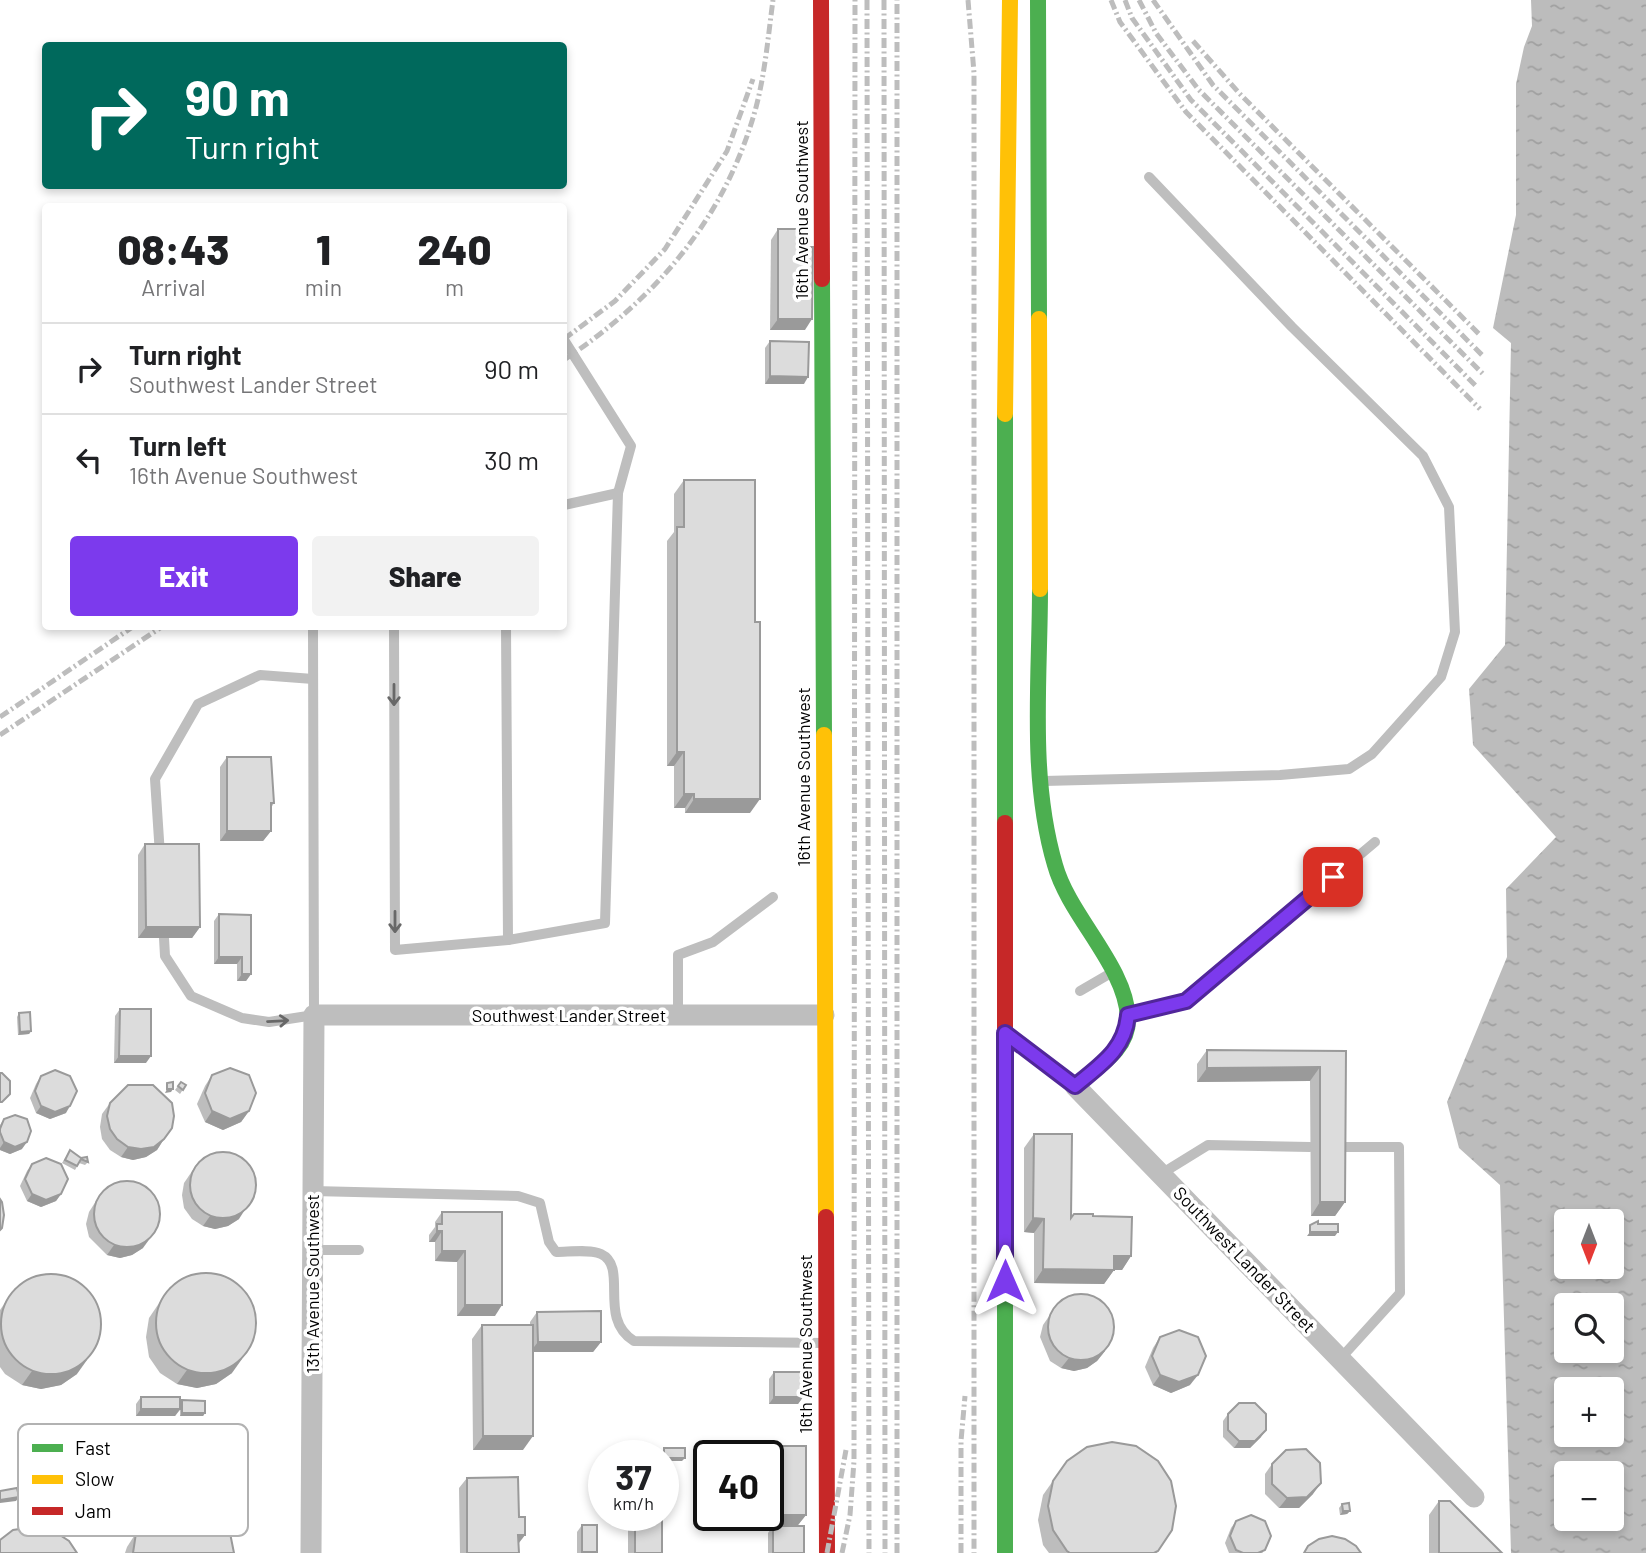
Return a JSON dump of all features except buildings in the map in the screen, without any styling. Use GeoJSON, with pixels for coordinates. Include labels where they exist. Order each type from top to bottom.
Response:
{"type":"FeatureCollection","features":[{"type":"Feature","properties":{"kind":"street","name":"16th Avenue Southwest"},"geometry":{"type":"LineString","coordinates":[[821,0],[827,1553]]}},
{"type":"Feature","properties":{"kind":"street"},"geometry":{"type":"LineString","coordinates":[[1005,1553],[1005,232],[1010,0]]}},
{"type":"Feature","properties":{"kind":"street"},"geometry":{"type":"LineString","coordinates":[[1038,0],[1041,781],[1051,854],[1063,887],[1122,989],[1128,1015],[1126,1035],[1117,1050],[1075,1086]]}},
{"type":"Feature","properties":{"kind":"street","name":"Southwest Lander Street"},"geometry":{"type":"LineString","coordinates":[[314,1015],[824,1015]]}},
{"type":"Feature","properties":{"kind":"street","name":"13th Avenue Southwest"},"geometry":{"type":"LineString","coordinates":[[311,1553],[314,1015]]}},
{"type":"Feature","properties":{"kind":"street","name":"Southwest Lander Street"},"geometry":{"type":"LineString","coordinates":[[1005,1033],[1075,1086],[1474,1497]]}},
{"type":"Feature","properties":{"kind":"lane"},"geometry":{"type":"LineString","coordinates":[[1041,781],[1280,775],[1349,769],[1372,754],[1441,677],[1455,632],[1449,507],[1423,456],[1292,327],[1149,177]]}},
{"type":"Feature","properties":{"kind":"lane"},"geometry":{"type":"LineString","coordinates":[[394,630],[395,950],[508,940],[605,923],[618,494],[631,446],[567,345]]}},
{"type":"Feature","properties":{"kind":"lane"},"geometry":{"type":"LineString","coordinates":[[567,504],[618,494]]}},
{"type":"Feature","properties":{"kind":"lane"},"geometry":{"type":"LineString","coordinates":[[164,938],[165,956],[191,996],[242,1018],[269,1022],[314,1015],[313,630]]}},
{"type":"Feature","properties":{"kind":"lane"},"geometry":{"type":"LineString","coordinates":[[506,630],[508,940]]}},
{"type":"Feature","properties":{"kind":"lane"},"geometry":{"type":"LineString","coordinates":[[160,855],[155,779],[198,704],[260,675],[313,679]]}},
{"type":"Feature","properties":{"kind":"lane"},"geometry":{"type":"LineString","coordinates":[[1128,1015],[1186,1001],[1375,842]]}},
{"type":"Feature","properties":{"kind":"lane"},"geometry":{"type":"LineString","coordinates":[[678,1016],[678,955],[713,942],[773,897]]}},
{"type":"Feature","properties":{"kind":"lane"},"geometry":{"type":"LineString","coordinates":[[1080,991],[1111,973]]}},
{"type":"Feature","properties":{"kind":"lane"},"geometry":{"type":"LineString","coordinates":[[1161,1174],[1208,1145],[1310,1147]]}},
{"type":"Feature","properties":{"kind":"lane"},"geometry":{"type":"LineString","coordinates":[[1336,1147],[1399,1147],[1400,1293],[1340,1358]]}},
{"type":"Feature","properties":{"kind":"lane"},"geometry":{"type":"LineString","coordinates":[[313,1191],[518,1196],[540,1203],[549,1242],[556,1252],[600,1253],[610,1261],[614,1282],[614,1317],[624,1334],[634,1341],[825,1343]]}},
{"type":"Feature","properties":{"kind":"lane"},"geometry":{"type":"LineString","coordinates":[[313,1250],[359,1250]]}},
{"type":"Feature","properties":{"kind":"water"},"geometry":{"type":"Polygon","coordinates":[[[1531,0],[1646,0],[1646,1553],[1511,1553],[1500,1185],[1459,1148],[1447,1102],[1507,957],[1506,889],[1556,837],[1473,745],[1469,689],[1505,645],[1511,343],[1493,328],[1516,215],[1516,84],[1524,47],[1532,26],[1531,0]]]}},
{"type":"Feature","properties":{"kind":"railway"},"geometry":{"type":"LineString","coordinates":[[567,358],[597,336],[657,283],[705,221],[725,187],[742,150],[755,111],[764,70],[773,0]]}},
{"type":"Feature","properties":{"kind":"railway"},"geometry":{"type":"LineString","coordinates":[[842,1553],[850,1515],[854,1461],[855,0]]}},
{"type":"Feature","properties":{"kind":"railway"},"geometry":{"type":"LineString","coordinates":[[867,0],[869,1553]]}},
{"type":"Feature","properties":{"kind":"railway"},"geometry":{"type":"LineString","coordinates":[[884,0],[885,1553]]}},
{"type":"Feature","properties":{"kind":"railway"},"geometry":{"type":"LineString","coordinates":[[897,0],[897,1553]]}},
{"type":"Feature","properties":{"kind":"railway"},"geometry":{"type":"LineString","coordinates":[[968,0],[974,73],[974,1553]]}},
{"type":"Feature","properties":{"kind":"railway"},"geometry":{"type":"LineString","coordinates":[[1111,0],[1120,22],[1186,112],[1480,409]]}},
{"type":"Feature","properties":{"kind":"railway"},"geometry":{"type":"LineString","coordinates":[[1125,0],[1132,18],[1191,100],[1476,386]]}},
{"type":"Feature","properties":{"kind":"railway"},"geometry":{"type":"LineString","coordinates":[[1139,0],[1156,33],[1198,89],[1485,376]]}},
{"type":"Feature","properties":{"kind":"railway"},"geometry":{"type":"LineString","coordinates":[[1153,0],[1213,85],[1484,357]]}},
{"type":"Feature","properties":{"kind":"railway"},"geometry":{"type":"LineString","coordinates":[[1193,41],[1239,93],[1479,334]]}},
{"type":"Feature","properties":{"kind":"railway"},"geometry":{"type":"LineString","coordinates":[[567,337],[615,301],[665,249],[727,151],[753,79]]}},
{"type":"Feature","properties":{"kind":"railway"},"geometry":{"type":"LineString","coordinates":[[0,717],[128,630]]}},
{"type":"Feature","properties":{"kind":"railway"},"geometry":{"type":"LineString","coordinates":[[0,735],[157,630]]}},
{"type":"Feature","properties":{"kind":"railway"},"geometry":{"type":"LineString","coordinates":[[961,1553],[961,1441],[965,1396]]}},
{"type":"Feature","properties":{"kind":"railway"},"geometry":{"type":"LineString","coordinates":[[827,1553],[846,1450]]}},
{"type":"Feature","properties":{"kind":"traffic: fast"},"geometry":{"type":"LineString","coordinates":[[1038,0],[1039,319]]}},
{"type":"Feature","properties":{"kind":"traffic: fast"},"geometry":{"type":"LineString","coordinates":[[822,279],[824,735]]}},
{"type":"Feature","properties":{"kind":"traffic: fast"},"geometry":{"type":"LineString","coordinates":[[1005,414],[1005,823]]}},
{"type":"Feature","properties":{"kind":"traffic: fast"},"geometry":{"type":"LineString","coordinates":[[1005,1033],[1075,1086],[1117,1049],[1127,1029],[1128,1018],[1118,979],[1062,884],[1047,832],[1039,763],[1040,589]]}},
{"type":"Feature","properties":{"kind":"traffic: fast"},"geometry":{"type":"LineString","coordinates":[[1005,1134],[1005,1553]]}},
{"type":"Feature","properties":{"kind":"traffic: slow"},"geometry":{"type":"LineString","coordinates":[[1005,414],[1010,0]]}},
{"type":"Feature","properties":{"kind":"traffic: slow"},"geometry":{"type":"LineString","coordinates":[[1039,319],[1040,589]]}},
{"type":"Feature","properties":{"kind":"traffic: slow"},"geometry":{"type":"LineString","coordinates":[[824,735],[826,1217]]}},
{"type":"Feature","properties":{"kind":"traffic: jam"},"geometry":{"type":"LineString","coordinates":[[821,0],[822,279]]}},
{"type":"Feature","properties":{"kind":"traffic: jam"},"geometry":{"type":"LineString","coordinates":[[1005,823],[1005,1134]]}},
{"type":"Feature","properties":{"kind":"traffic: jam"},"geometry":{"type":"LineString","coordinates":[[826,1217],[827,1553]]}},
{"type":"Feature","properties":{"kind":"route"},"geometry":{"type":"LineString","coordinates":[[1005,1281],[1005,1033],[1075,1086],[1117,1050],[1126,1035],[1128,1015],[1186,1001],[1333,877]]}}]}
